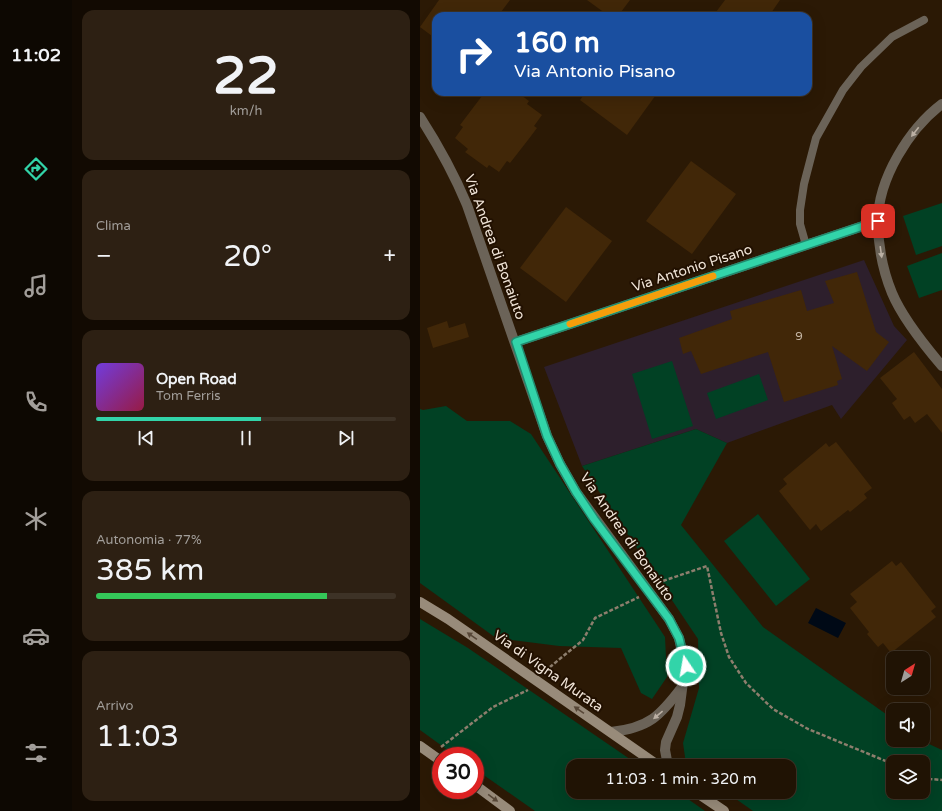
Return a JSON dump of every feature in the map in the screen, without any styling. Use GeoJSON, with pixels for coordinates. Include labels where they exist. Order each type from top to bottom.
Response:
{"type":"FeatureCollection","features":[{"type":"Feature","properties":{"kind":"main road","name":"Via di Vigna Murata"},"geometry":{"type":"LineString","coordinates":[[420,602],[448,619],[649,759]]}},
{"type":"Feature","properties":{"kind":"main road"},"geometry":{"type":"LineString","coordinates":[[420,746],[432,755]]}},
{"type":"Feature","properties":{"kind":"main road"},"geometry":{"type":"LineString","coordinates":[[484,792],[510,811]]}},
{"type":"Feature","properties":{"kind":"main road"},"geometry":{"type":"LineString","coordinates":[[706,799],[724,811]]}},
{"type":"Feature","properties":{"kind":"street"},"geometry":{"type":"LineString","coordinates":[[942,104],[918,128],[906,143],[893,166],[882,194],[878,221],[882,257],[892,294],[901,310],[942,366]]}},
{"type":"Feature","properties":{"kind":"street","name":"Via Andrea di Bonaiuto"},"geometry":{"type":"LineString","coordinates":[[420,117],[441,150],[459,185],[516,342],[547,436],[560,464],[576,492],[669,619],[679,638],[686,666],[677,716],[666,742],[667,759]]}},
{"type":"Feature","properties":{"kind":"street","name":"Via Antonio Pisano"},"geometry":{"type":"LineString","coordinates":[[516,342],[878,221]]}},
{"type":"Feature","properties":{"kind":"street","name":"Via Andrea di Bonaiuto"},"geometry":{"type":"LineString","coordinates":[[612,732],[636,728],[655,718],[668,705],[683,686]]}},
{"type":"Feature","properties":{"kind":"lane"},"geometry":{"type":"LineString","coordinates":[[806,245],[800,224],[800,210],[804,184],[816,138],[843,90],[861,67],[892,36],[924,20]]}},
{"type":"Feature","properties":{"kind":"path"},"geometry":{"type":"LineString","coordinates":[[543,673],[583,640],[595,618],[648,592],[660,582],[707,566],[721,633],[729,657],[746,683],[773,709],[808,729],[886,761]]}},
{"type":"Feature","properties":{"kind":"path"},"geometry":{"type":"LineString","coordinates":[[442,747],[493,707],[532,688]]}},
{"type":"Feature","properties":{"kind":"path"},"geometry":{"type":"LineString","coordinates":[[930,779],[942,780]]}},
{"type":"Feature","properties":{"kind":"shaded area"},"geometry":{"type":"Polygon","coordinates":[[[864,260],[894,326],[907,340],[841,419],[832,405],[727,443],[696,429],[582,466],[544,367],[864,260]]]}},
{"type":"Feature","properties":{"kind":"shaded area"},"geometry":{"type":"Polygon","coordinates":[[[816,608],[846,623],[838,638],[808,623],[816,608]]]}},
{"type":"Feature","properties":{"kind":"green space"},"geometry":{"type":"Polygon","coordinates":[[[942,203],[942,246],[916,255],[903,216],[942,203]]]}},
{"type":"Feature","properties":{"kind":"green space"},"geometry":{"type":"Polygon","coordinates":[[[942,253],[942,290],[919,298],[907,266],[942,253]]]}},
{"type":"Feature","properties":{"kind":"green space"},"geometry":{"type":"Polygon","coordinates":[[[672,361],[693,426],[652,439],[632,374],[672,361]]]}},
{"type":"Feature","properties":{"kind":"green space"},"geometry":{"type":"Polygon","coordinates":[[[759,374],[768,400],[716,419],[707,393],[759,374]]]}},
{"type":"Feature","properties":{"kind":"green space"},"geometry":{"type":"Polygon","coordinates":[[[446,406],[467,421],[510,421],[531,434],[665,637],[667,677],[652,699],[641,693],[621,648],[559,646],[496,638],[420,583],[420,409],[423,410],[446,406]]]}},
{"type":"Feature","properties":{"kind":"green space"},"geometry":{"type":"Polygon","coordinates":[[[696,429],[727,443],[681,525],[763,627],[886,714],[886,747],[930,747],[930,744],[942,750],[942,811],[753,811],[736,799],[796,799],[796,759],[685,759],[683,743],[699,688],[698,639],[582,466],[696,429]]]}},
{"type":"Feature","properties":{"kind":"green space"},"geometry":{"type":"Polygon","coordinates":[[[758,514],[810,579],[776,606],[724,541],[758,514]]]}},
{"type":"Feature","properties":{"kind":"green space"},"geometry":{"type":"Polygon","coordinates":[[[420,619],[468,648],[630,759],[566,759],[566,799],[688,799],[705,811],[535,811],[484,775],[484,747],[444,747],[420,730],[420,619]]]}},
{"type":"Feature","properties":{"kind":"building"},"geometry":{"type":"Polygon","coordinates":[[[439,0],[510,0],[501,12],[432,12],[432,36],[420,27],[439,0]]]}},
{"type":"Feature","properties":{"kind":"building"},"geometry":{"type":"Polygon","coordinates":[[[587,0],[630,0],[621,12],[604,12],[587,0]]]}},
{"type":"Feature","properties":{"kind":"building"},"geometry":{"type":"Polygon","coordinates":[[[725,0],[780,0],[772,12],[716,12],[725,0]]]}},
{"type":"Feature","properties":{"kind":"building"},"geometry":{"type":"Polygon","coordinates":[[[482,96],[522,96],[529,101],[527,104],[542,115],[534,126],[537,128],[528,140],[510,163],[507,161],[499,172],[489,165],[487,168],[465,152],[468,149],[455,138],[463,127],[460,125],[482,96]]]}},
{"type":"Feature","properties":{"kind":"building"},"geometry":{"type":"Polygon","coordinates":[[[583,96],[655,96],[627,135],[580,100],[583,96]]]}},
{"type":"Feature","properties":{"kind":"building"},"geometry":{"type":"Polygon","coordinates":[[[691,161],[736,194],[692,254],[646,221],[691,161]]]}},
{"type":"Feature","properties":{"kind":"building"},"geometry":{"type":"Polygon","coordinates":[[[566,207],[612,241],[566,302],[520,268],[566,207]]]}},
{"type":"Feature","properties":{"kind":"building"},"geometry":{"type":"Polygon","coordinates":[[[857,272],[876,332],[889,342],[867,371],[832,346],[842,379],[837,381],[838,385],[784,402],[768,352],[701,374],[691,351],[683,354],[679,338],[732,319],[730,311],[801,290],[807,311],[834,303],[825,281],[857,272]]]}},
{"type":"Feature","properties":{"kind":"building"},"geometry":{"type":"Polygon","coordinates":[[[447,321],[449,328],[465,323],[469,337],[433,348],[427,328],[447,321]]]}},
{"type":"Feature","properties":{"kind":"building"},"geometry":{"type":"Polygon","coordinates":[[[914,352],[942,389],[942,433],[927,414],[915,423],[910,416],[904,420],[892,403],[897,399],[880,378],[914,352]]]}},
{"type":"Feature","properties":{"kind":"building"},"geometry":{"type":"Polygon","coordinates":[[[836,442],[872,488],[864,494],[867,498],[850,512],[848,510],[821,531],[816,524],[810,530],[779,491],[787,484],[783,479],[826,443],[829,447],[836,442]]]}},
{"type":"Feature","properties":{"kind":"building"},"geometry":{"type":"Polygon","coordinates":[[[892,561],[896,566],[901,562],[936,607],[931,611],[936,617],[894,651],[889,651],[883,643],[878,647],[867,634],[869,632],[850,608],[857,602],[850,594],[892,561]]]}},
{"type":"Feature","properties":{"kind":"slow traffic"},"geometry":{"type":"LineString","coordinates":[[570,324],[713,276]]}},
{"type":"Feature","properties":{"kind":"route"},"geometry":{"type":"LineString","coordinates":[[686,666],[679,638],[669,619],[594,519],[560,464],[547,436],[516,342],[878,221]]}}]}
